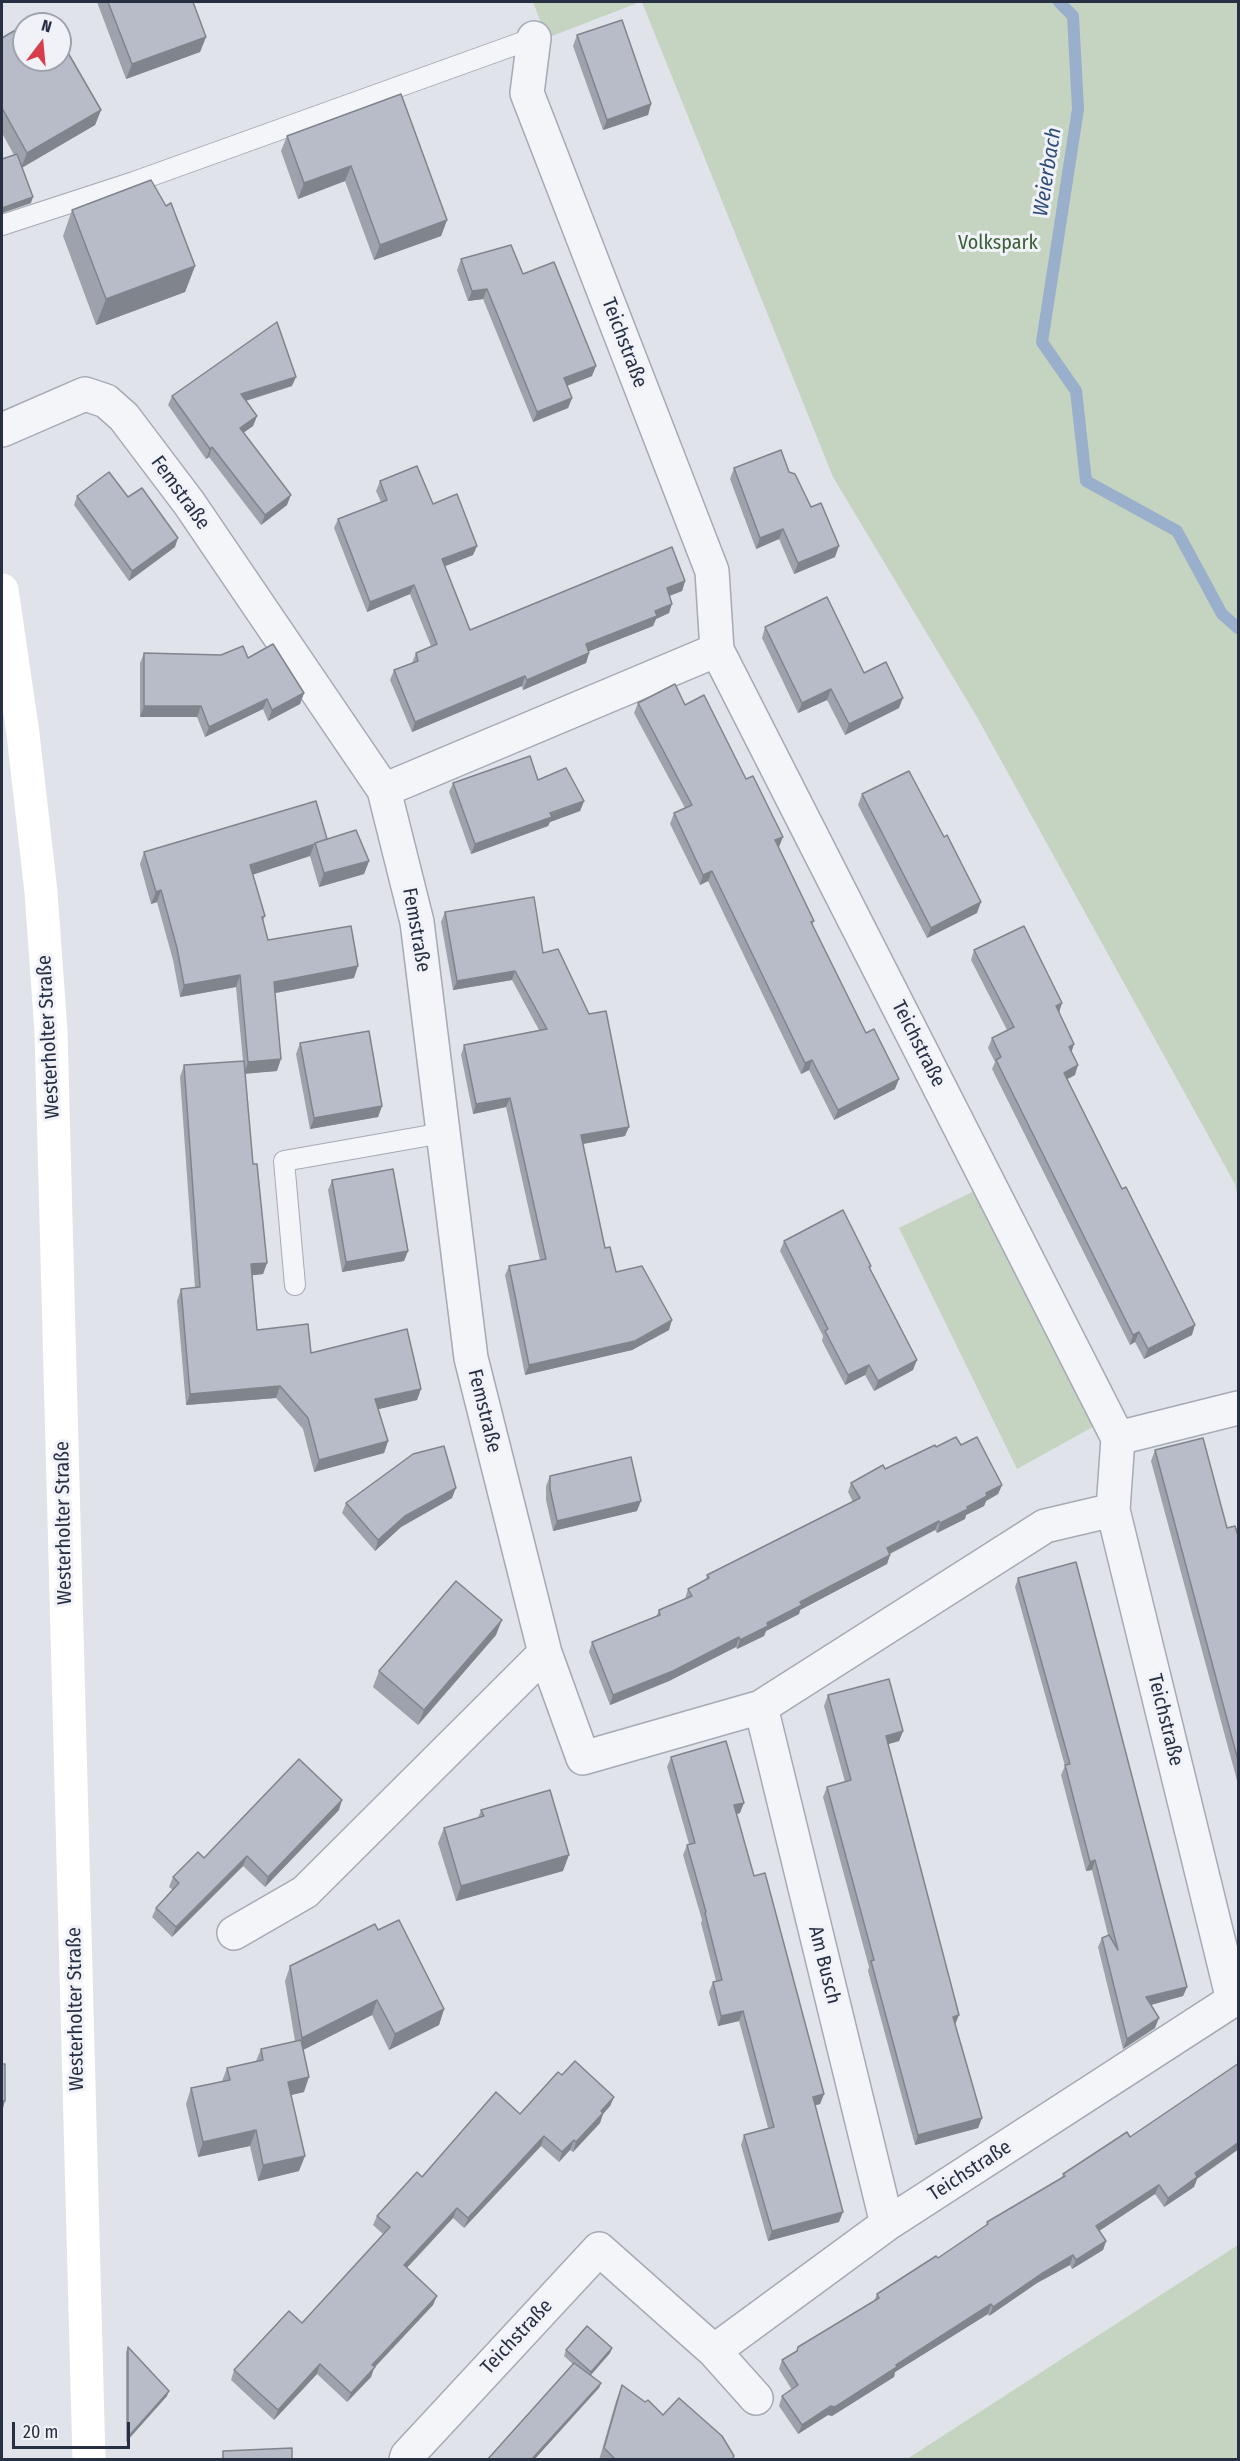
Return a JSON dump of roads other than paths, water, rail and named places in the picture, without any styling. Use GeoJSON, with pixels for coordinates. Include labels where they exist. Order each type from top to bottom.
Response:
{"type":"FeatureCollection","features":[{"type":"Feature","properties":{"kind":"main road","name":"Westerholter Straße"},"geometry":{"type":"LineString","coordinates":[[2,590],[23,734],[51,1031],[89,2460]]}},
{"type":"Feature","properties":{"kind":"street","name":"Teichstraße"},"geometry":{"type":"LineString","coordinates":[[534,38],[527,93],[712,571],[717,650],[1118,1438],[1113,1510],[1236,2000],[887,2224],[714,2350]]}},
{"type":"Feature","properties":{"kind":"street","name":"Femstraße"},"geometry":{"type":"LineString","coordinates":[[2,430],[85,394],[106,401],[124,417],[189,502],[384,790],[417,922],[471,1358],[545,1653],[583,1758],[761,1707]]}},
{"type":"Feature","properties":{"kind":"street"},"geometry":{"type":"LineString","coordinates":[[384,790],[717,650]]}},
{"type":"Feature","properties":{"kind":"street"},"geometry":{"type":"LineString","coordinates":[[1118,1438],[1239,1408]]}},
{"type":"Feature","properties":{"kind":"street"},"geometry":{"type":"LineString","coordinates":[[761,1707],[1045,1526],[1113,1510]]}},
{"type":"Feature","properties":{"kind":"street"},"geometry":{"type":"LineString","coordinates":[[234,1933],[305,1892],[545,1653]]}},
{"type":"Feature","properties":{"kind":"street","name":"Am Busch"},"geometry":{"type":"LineString","coordinates":[[761,1707],[887,2224]]}},
{"type":"Feature","properties":{"kind":"street","name":"Teichstraße"},"geometry":{"type":"LineString","coordinates":[[406,2460],[415,2447],[599,2249],[714,2350],[756,2398]]}},
{"type":"Feature","properties":{"kind":"lane"},"geometry":{"type":"LineString","coordinates":[[2,225],[145,178],[534,38]]}},
{"type":"Feature","properties":{"kind":"lane"},"geometry":{"type":"LineString","coordinates":[[295,1285],[284,1161],[443,1133]]}},
{"type":"Feature","properties":{"kind":"waterway","name":"Weierbach"},"geometry":{"type":"LineString","coordinates":[[1059,2],[1073,16],[1078,109],[1042,342],[1076,391],[1086,481],[1177,531],[1222,614],[1238,628]]}},
{"type":"Feature","properties":{"kind":"park label","name":"Volkspark"},"geometry":{"type":"Point","coordinates":[998,243]}}]}
